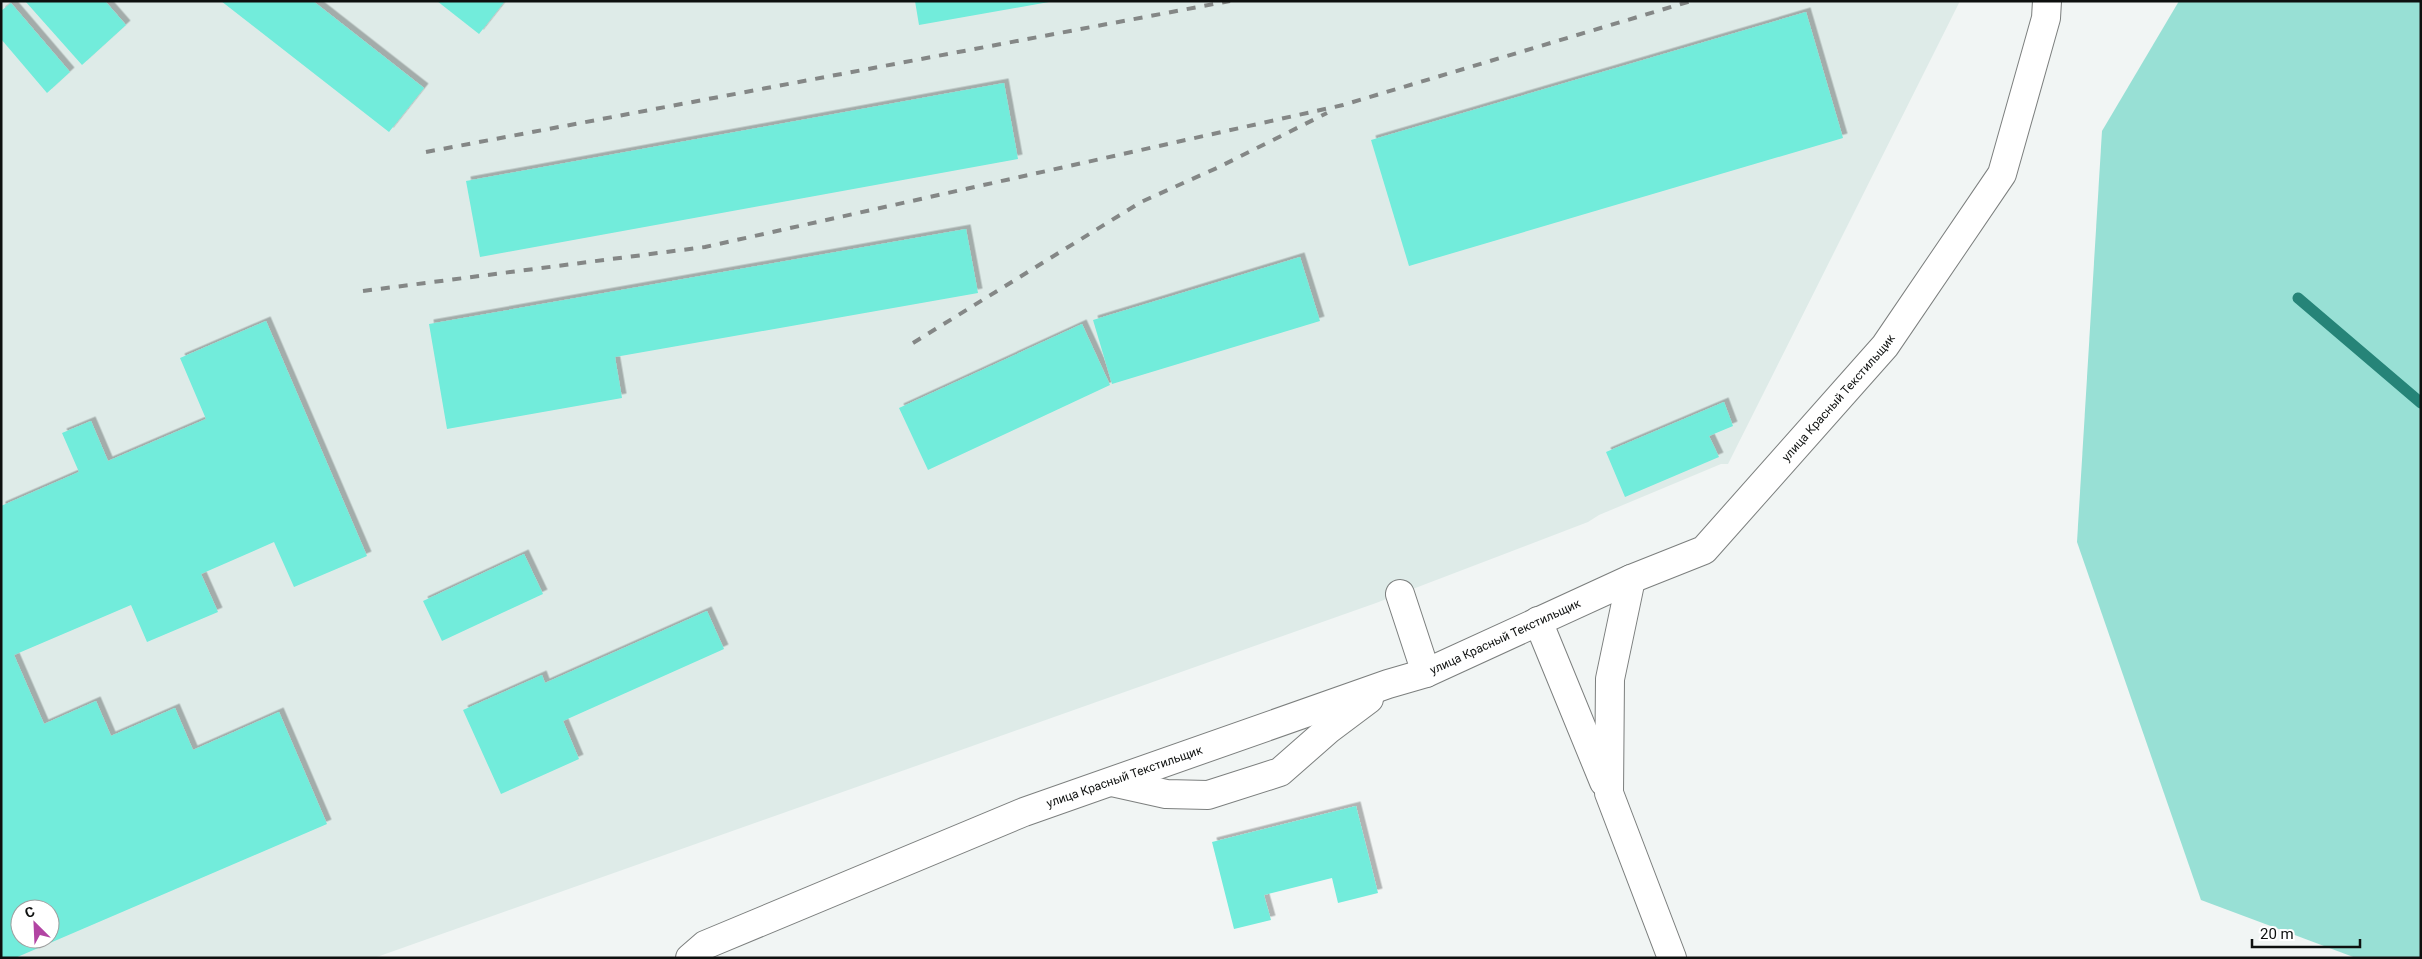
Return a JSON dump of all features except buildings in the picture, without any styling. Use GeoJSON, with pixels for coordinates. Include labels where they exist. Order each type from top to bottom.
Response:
{"type":"FeatureCollection","features":[{"type":"Feature","properties":{"kind":"street","name":"улица Красный Текстильщик"},"geometry":{"type":"LineString","coordinates":[[690,958],[705,945],[1024,812],[1388,684],[1426,673],[1631,579],[1704,550],[1885,346],[2002,174],[2046,18],[2047,1]]}},
{"type":"Feature","properties":{"kind":"street"},"geometry":{"type":"LineString","coordinates":[[1609,793],[1610,679],[1631,579]]}},
{"type":"Feature","properties":{"kind":"street"},"geometry":{"type":"LineString","coordinates":[[1400,594],[1426,673]]}},
{"type":"Feature","properties":{"kind":"street"},"geometry":{"type":"LineString","coordinates":[[1538,621],[1609,793],[1672,958]]}},
{"type":"Feature","properties":{"kind":"street"},"geometry":{"type":"LineString","coordinates":[[1112,782],[1166,794],[1208,795],[1280,772],[1329,729],[1388,684]]}},
{"type":"Feature","properties":{"kind":"shaded area"},"geometry":{"type":"Polygon","coordinates":[[[1,1],[1960,1],[1728,464],[1721,464],[1599,515],[1588,522],[1376,603],[374,958],[1,958],[1,1]]]}},
{"type":"Feature","properties":{"kind":"green space"},"geometry":{"type":"Polygon","coordinates":[[[2179,1],[2421,1],[2421,958],[2356,958],[2201,900],[2077,542],[2102,131],[2179,1]]]}},
{"type":"Feature","properties":{"kind":"waterway"},"geometry":{"type":"LineString","coordinates":[[2298,298],[2421,403]]}},
{"type":"Feature","properties":{"kind":"railway"},"geometry":{"type":"LineString","coordinates":[[426,152],[1230,1]]}},
{"type":"Feature","properties":{"kind":"railway"},"geometry":{"type":"LineString","coordinates":[[363,291],[705,247],[1343,105],[1691,1]]}},
{"type":"Feature","properties":{"kind":"railway"},"geometry":{"type":"LineString","coordinates":[[913,343],[1141,202],[1219,167],[1327,113]]}}]}
